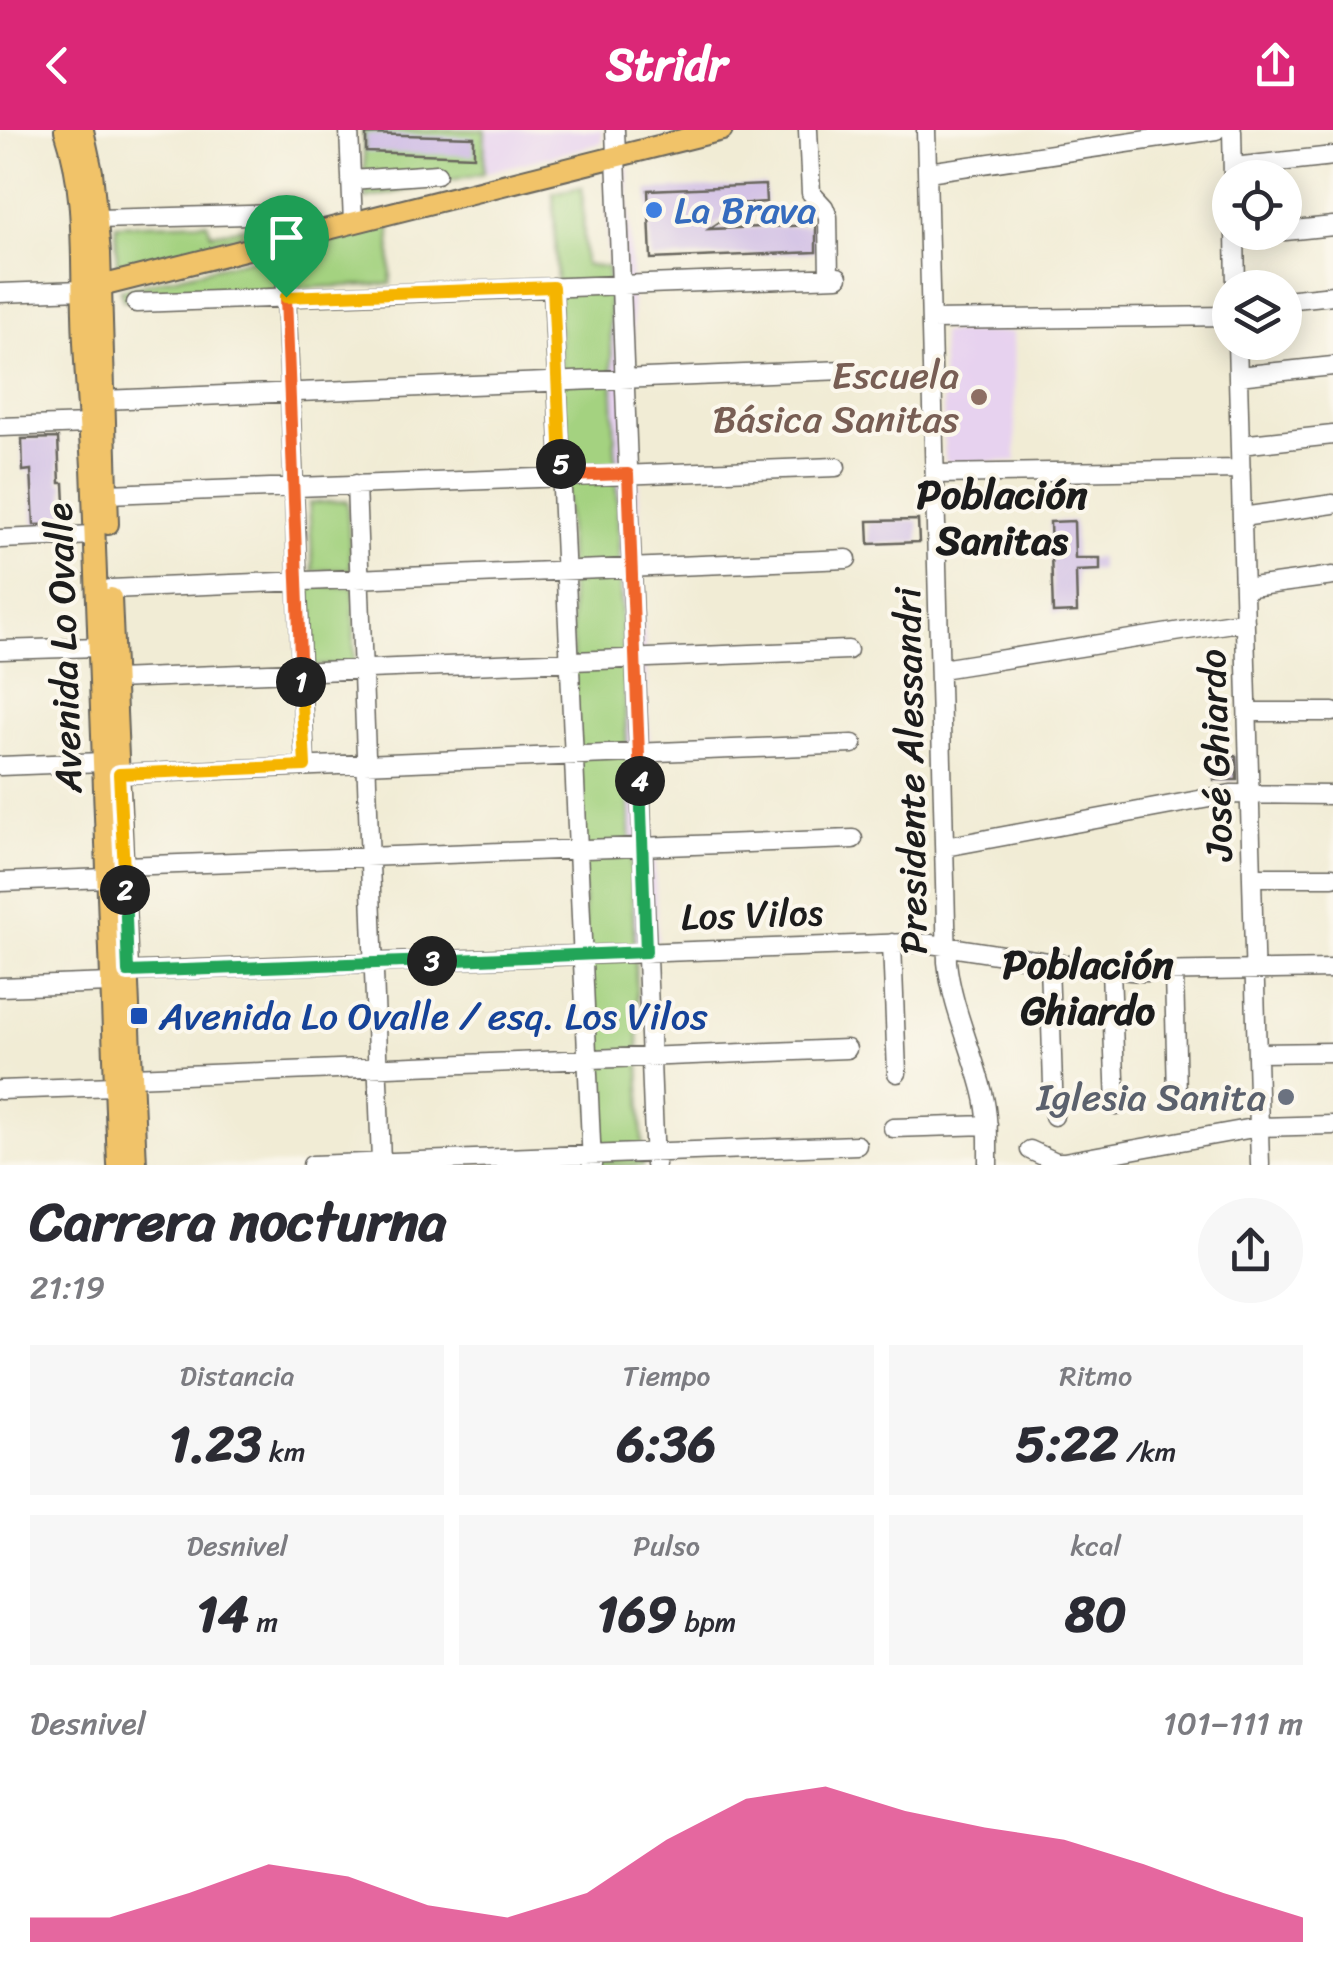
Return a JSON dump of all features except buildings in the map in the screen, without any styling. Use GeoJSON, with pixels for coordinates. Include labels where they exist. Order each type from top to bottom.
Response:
{"type":"FeatureCollection","features":[{"type":"Feature","properties":{"kind":"main road","name":"Avenida Lo Ovalle"},"geometry":{"type":"LineString","coordinates":[[65,130],[80,199],[103,400],[114,678],[111,768]]}},
{"type":"Feature","properties":{"kind":"main road","name":"Avenida Lo Ovalle"},"geometry":{"type":"LineString","coordinates":[[82,130],[98,220],[88,424],[99,646],[111,768],[117,975],[124,1081],[136,1165]]}},
{"type":"Feature","properties":{"kind":"main road"},"geometry":{"type":"LineString","coordinates":[[92,288],[722,130]]}},
{"type":"Feature","properties":{"kind":"main road","name":"Avenida Lo Ovalle"},"geometry":{"type":"LineString","coordinates":[[118,1165],[124,1081]]}},
{"type":"Feature","properties":{"kind":"street"},"geometry":{"type":"LineString","coordinates":[[349,130],[353,223]]}},
{"type":"Feature","properties":{"kind":"street"},"geometry":{"type":"LineString","coordinates":[[615,130],[654,1158]]}},
{"type":"Feature","properties":{"kind":"street"},"geometry":{"type":"LineString","coordinates":[[136,303],[833,277],[828,217],[811,193],[808,130]]}},
{"type":"Feature","properties":{"kind":"street","name":"Presidente Alessandri"},"geometry":{"type":"LineString","coordinates":[[926,130],[947,947],[952,997],[981,1084],[988,1125],[988,1165]]}},
{"type":"Feature","properties":{"kind":"street"},"geometry":{"type":"LineString","coordinates":[[928,172],[1216,130]]}},
{"type":"Feature","properties":{"kind":"street"},"geometry":{"type":"LineString","coordinates":[[1232,130],[1233,160]]}},
{"type":"Feature","properties":{"kind":"street"},"geometry":{"type":"LineString","coordinates":[[1302,161],[1333,156]]}},
{"type":"Feature","properties":{"kind":"street"},"geometry":{"type":"LineString","coordinates":[[351,180],[437,174]]}},
{"type":"Feature","properties":{"kind":"street"},"geometry":{"type":"LineString","coordinates":[[98,220],[282,214]]}},
{"type":"Feature","properties":{"kind":"street"},"geometry":{"type":"LineString","coordinates":[[1302,229],[1333,226]]}},
{"type":"Feature","properties":{"kind":"street"},"geometry":{"type":"LineString","coordinates":[[284,240],[305,766]]}},
{"type":"Feature","properties":{"kind":"street"},"geometry":{"type":"LineString","coordinates":[[553,287],[592,1160]]}},
{"type":"Feature","properties":{"kind":"street"},"geometry":{"type":"LineString","coordinates":[[0,293],[92,288]]}},
{"type":"Feature","properties":{"kind":"street"},"geometry":{"type":"LineString","coordinates":[[1302,299],[1333,296]]}},
{"type":"Feature","properties":{"kind":"street"},"geometry":{"type":"LineString","coordinates":[[932,320],[1212,316]]}},
{"type":"Feature","properties":{"kind":"street","name":"José Ghiardo"},"geometry":{"type":"LineString","coordinates":[[1238,360],[1260,1165]]}},
{"type":"Feature","properties":{"kind":"street"},"geometry":{"type":"LineString","coordinates":[[1238,376],[1333,366]]}},
{"type":"Feature","properties":{"kind":"street"},"geometry":{"type":"LineString","coordinates":[[103,400],[844,370]]}},
{"type":"Feature","properties":{"kind":"street"},"geometry":{"type":"LineString","coordinates":[[0,427],[88,424]]}},
{"type":"Feature","properties":{"kind":"street"},"geometry":{"type":"LineString","coordinates":[[1240,445],[1333,435]]}},
{"type":"Feature","properties":{"kind":"street"},"geometry":{"type":"LineString","coordinates":[[107,494],[836,467]]}},
{"type":"Feature","properties":{"kind":"street"},"geometry":{"type":"LineString","coordinates":[[936,474],[1241,470]]}},
{"type":"Feature","properties":{"kind":"street"},"geometry":{"type":"LineString","coordinates":[[356,484],[380,1162]]}},
{"type":"Feature","properties":{"kind":"street"},"geometry":{"type":"LineString","coordinates":[[1242,517],[1333,504]]}},
{"type":"Feature","properties":{"kind":"street"},"geometry":{"type":"LineString","coordinates":[[0,539],[95,535]]}},
{"type":"Feature","properties":{"kind":"street"},"geometry":{"type":"LineString","coordinates":[[110,588],[847,559]]}},
{"type":"Feature","properties":{"kind":"street"},"geometry":{"type":"LineString","coordinates":[[1244,588],[1333,576]]}},
{"type":"Feature","properties":{"kind":"street"},"geometry":{"type":"LineString","coordinates":[[940,669],[1245,621]]}},
{"type":"Feature","properties":{"kind":"street"},"geometry":{"type":"LineString","coordinates":[[0,650],[99,646]]}},
{"type":"Feature","properties":{"kind":"street"},"geometry":{"type":"LineString","coordinates":[[114,678],[848,650]]}},
{"type":"Feature","properties":{"kind":"street"},"geometry":{"type":"LineString","coordinates":[[1248,712],[1333,712]]}},
{"type":"Feature","properties":{"kind":"street"},"geometry":{"type":"LineString","coordinates":[[0,766],[305,766],[853,744]]}},
{"type":"Feature","properties":{"kind":"street"},"geometry":{"type":"LineString","coordinates":[[945,847],[1230,794],[1333,794]]}},
{"type":"Feature","properties":{"kind":"street"},"geometry":{"type":"LineString","coordinates":[[0,882],[369,857],[853,838]]}},
{"type":"Feature","properties":{"kind":"street"},"geometry":{"type":"LineString","coordinates":[[1252,877],[1333,877]]}},
{"type":"Feature","properties":{"kind":"street"},"geometry":{"type":"LineString","coordinates":[[892,943],[897,1073]]}},
{"type":"Feature","properties":{"kind":"street","name":"Los Vilos"},"geometry":{"type":"LineString","coordinates":[[0,987],[117,975],[892,943],[920,943],[1111,970],[1174,973],[1333,968]]}},
{"type":"Feature","properties":{"kind":"street"},"geometry":{"type":"LineString","coordinates":[[1050,963],[1054,1116]]}},
{"type":"Feature","properties":{"kind":"street"},"geometry":{"type":"LineString","coordinates":[[1111,970],[1116,1106]]}},
{"type":"Feature","properties":{"kind":"street"},"geometry":{"type":"LineString","coordinates":[[1174,973],[1176,1095]]}},
{"type":"Feature","properties":{"kind":"street"},"geometry":{"type":"LineString","coordinates":[[0,1090],[376,1067],[846,1049]]}},
{"type":"Feature","properties":{"kind":"street"},"geometry":{"type":"LineString","coordinates":[[1257,1053],[1333,1052]]}},
{"type":"Feature","properties":{"kind":"street"},"geometry":{"type":"LineString","coordinates":[[893,1128],[988,1125]]}},
{"type":"Feature","properties":{"kind":"street"},"geometry":{"type":"LineString","coordinates":[[1030,1150],[1064,1162],[1259,1127],[1333,1125]]}},
{"type":"Feature","properties":{"kind":"street"},"geometry":{"type":"LineString","coordinates":[[315,1165],[654,1158],[857,1144]]}},
{"type":"Feature","properties":{"kind":"shaded area"},"geometry":{"type":"Polygon","coordinates":[[[485,130],[602,130],[602,143],[484,173],[485,130]]]}},
{"type":"Feature","properties":{"kind":"shaded area"},"geometry":{"type":"Polygon","coordinates":[[[628,167],[658,941],[634,941],[616,482],[605,171],[628,167]]]}},
{"type":"Feature","properties":{"kind":"shaded area","name":"Escuela Básica Sanitas"},"geometry":{"type":"Polygon","coordinates":[[[1013,332],[1016,461],[945,462],[941,333],[1013,332]]]}},
{"type":"Feature","properties":{"kind":"green space"},"geometry":{"type":"Polygon","coordinates":[[[363,130],[485,130],[484,173],[366,199],[363,130]]]}},
{"type":"Feature","properties":{"kind":"green space"},"geometry":{"type":"Polygon","coordinates":[[[582,187],[585,265],[608,267],[643,1165],[595,1165],[553,193],[582,187]]]}},
{"type":"Feature","properties":{"kind":"green space"},"geometry":{"type":"Polygon","coordinates":[[[280,221],[280,225],[117,268],[116,225],[207,222],[211,234],[280,221]]]}},
{"type":"Feature","properties":{"kind":"green space"},"geometry":{"type":"Polygon","coordinates":[[[390,225],[391,284],[298,288],[297,250],[390,225]]]}},
{"type":"Feature","properties":{"kind":"green space"},"geometry":{"type":"Polygon","coordinates":[[[277,253],[275,293],[123,300],[120,290],[277,253]]]}},
{"type":"Feature","properties":{"kind":"green space"},"geometry":{"type":"Polygon","coordinates":[[[347,501],[351,569],[313,571],[309,503],[347,501]]]}},
{"type":"Feature","properties":{"kind":"green space"},"geometry":{"type":"Polygon","coordinates":[[[305,585],[354,587],[354,664],[309,666],[305,585]]]}},
{"type":"Feature","properties":{"kind":"place","name":"La Brava"},"geometry":{"type":"Point","coordinates":[654,210]}},
{"type":"Feature","properties":{"kind":"place","name":"Escuela Básica Sanitas"},"geometry":{"type":"Point","coordinates":[979,397]}},
{"type":"Feature","properties":{"kind":"place","name":"Avenida Lo Ovalle / esq. Los Vilos"},"geometry":{"type":"Point","coordinates":[139,1016]}},
{"type":"Feature","properties":{"kind":"place","name":"Iglesia Sanita"},"geometry":{"type":"Point","coordinates":[1286,1097]}},
{"type":"Feature","properties":{"kind":"district","name":"Población Sanitas"},"geometry":{"type":"Point","coordinates":[1002,517]}},
{"type":"Feature","properties":{"kind":"district","name":"Población Ghiardo"},"geometry":{"type":"Point","coordinates":[1088,987]}},
{"type":"Feature","properties":{"kind":"route"},"geometry":{"type":"LineString","coordinates":[[553,287],[562,476],[628,474],[646,952],[128,972],[119,774],[305,766],[286,297],[553,287]]}}]}
